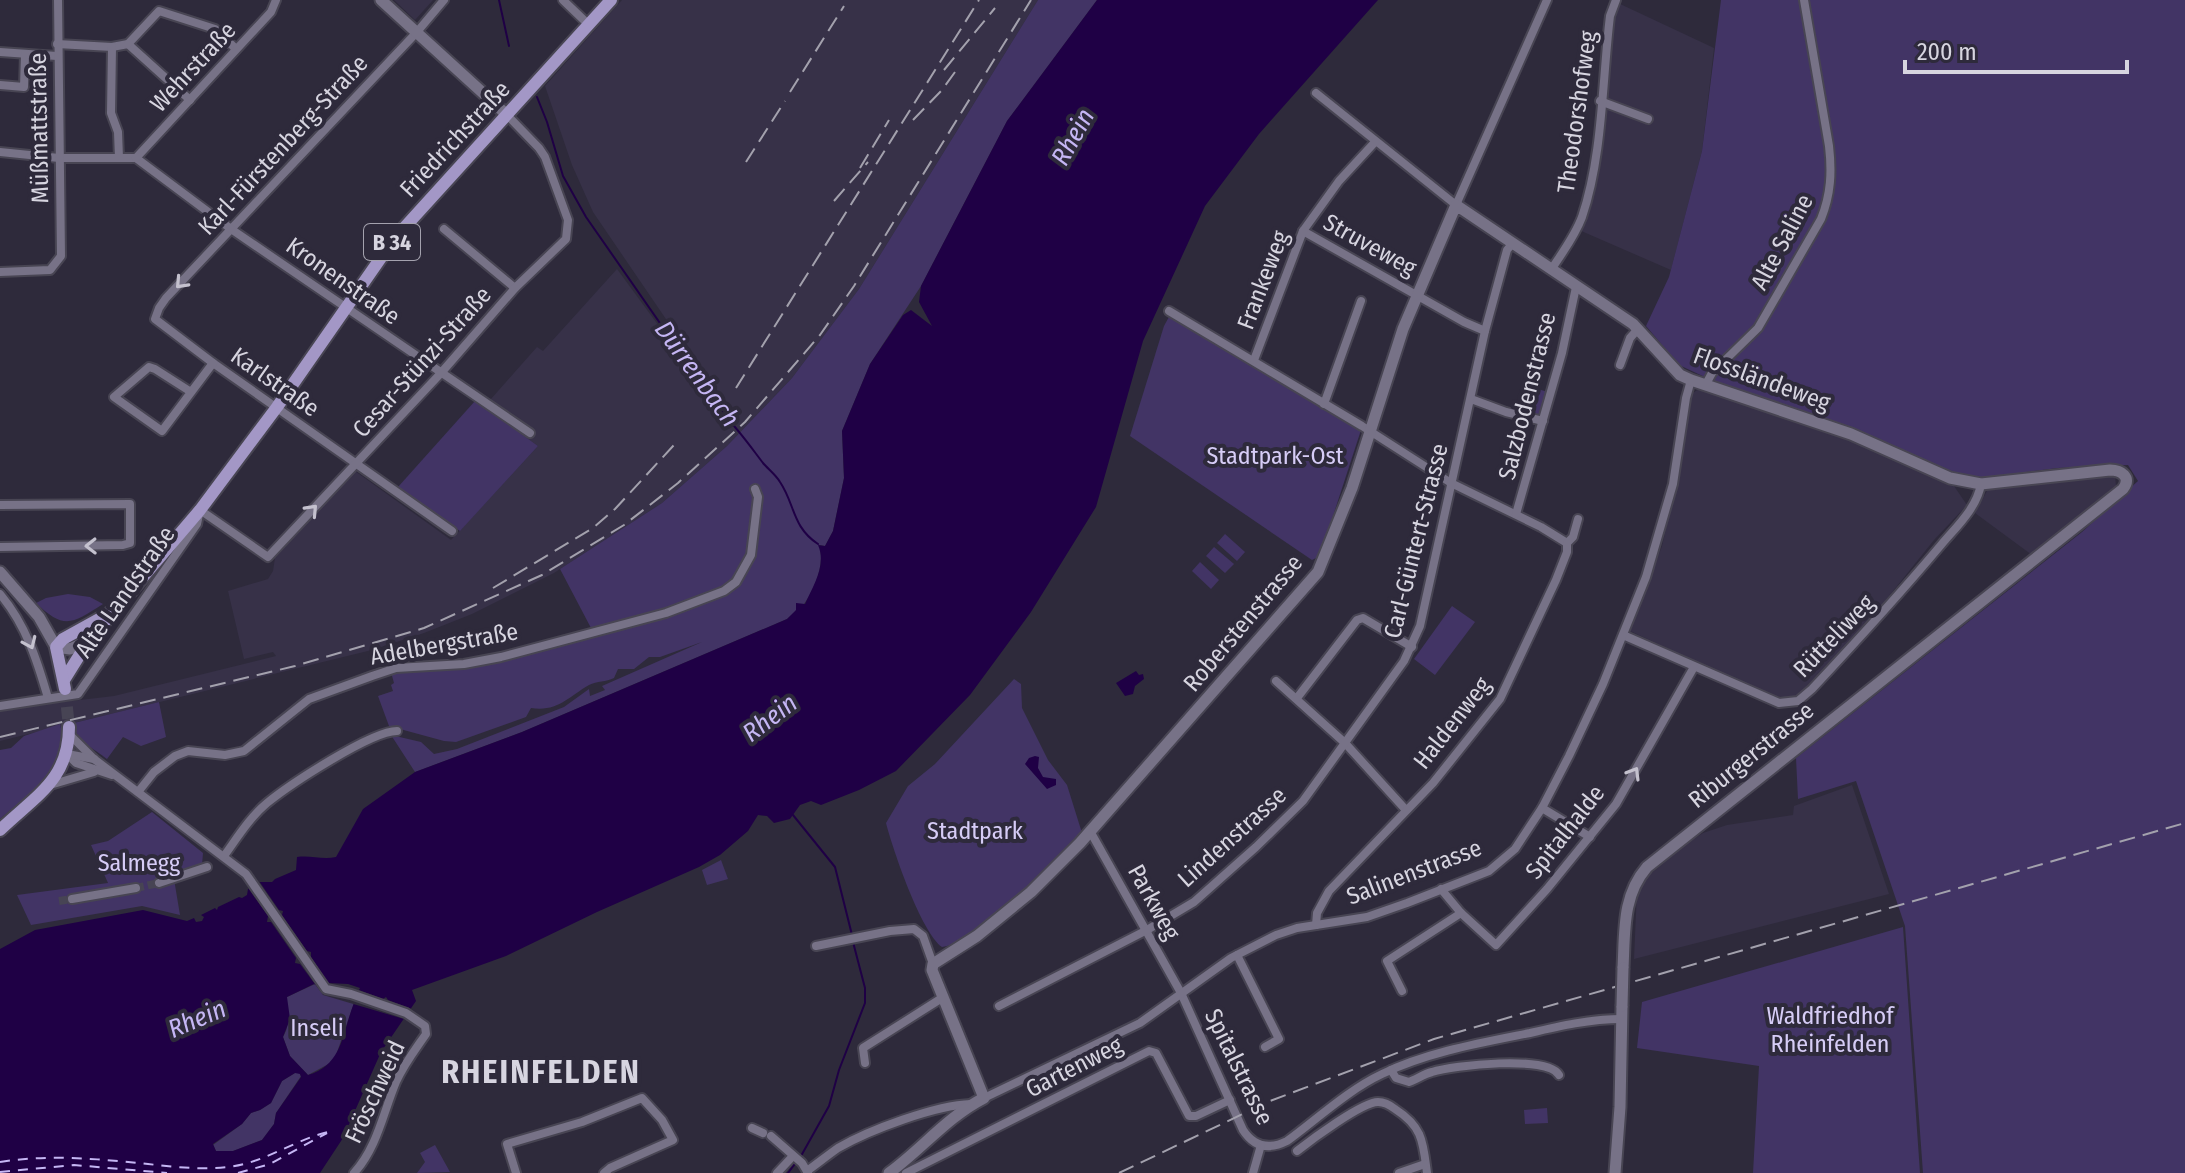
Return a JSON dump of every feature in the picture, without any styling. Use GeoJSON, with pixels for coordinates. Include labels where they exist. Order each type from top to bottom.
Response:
{"type":"FeatureCollection","features":[{"type":"Feature","properties":{"kind":"main road","name":"Friedrichstraße"},"geometry":{"type":"LineString","coordinates":[[200,510],[277,407],[394,239],[611,0]]}},
{"type":"Feature","properties":{"kind":"main road","name":"B 34"},"geometry":{"type":"LineString","coordinates":[[113,612],[63,639],[56,647],[64,684],[89,640],[113,612],[200,510]]}},
{"type":"Feature","properties":{"kind":"main road"},"geometry":{"type":"LineString","coordinates":[[0,830],[60,772],[67,754],[69,731]]}},
{"type":"Feature","properties":{"kind":"street","name":"Müßmattstraße"},"geometry":{"type":"LineString","coordinates":[[0,272],[50,270],[61,256],[58,0]]}},
{"type":"Feature","properties":{"kind":"street","name":"Wehrstraße"},"geometry":{"type":"LineString","coordinates":[[136,158],[271,12],[276,0]]}},
{"type":"Feature","properties":{"kind":"street"},"geometry":{"type":"LineString","coordinates":[[381,0],[507,115]]}},
{"type":"Feature","properties":{"kind":"street","name":"Karl-Fürstenberg-Straße"},"geometry":{"type":"LineString","coordinates":[[155,319],[166,298],[444,0]]}},
{"type":"Feature","properties":{"kind":"street"},"geometry":{"type":"LineString","coordinates":[[563,0],[589,25]]}},
{"type":"Feature","properties":{"kind":"street","name":"Roberstenstrasse"},"geometry":{"type":"LineString","coordinates":[[933,964],[977,936],[1031,892],[1090,831],[1318,572],[1340,522],[1417,294],[1547,0]]}},
{"type":"Feature","properties":{"kind":"street","name":"Theodorshofweg"},"geometry":{"type":"LineString","coordinates":[[1551,270],[1581,220],[1594,169],[1610,16],[1616,0]]}},
{"type":"Feature","properties":{"kind":"street","name":"Alte Saline"},"geometry":{"type":"LineString","coordinates":[[1706,384],[1712,373],[1758,328],[1828,202],[1832,170],[1804,0]]}},
{"type":"Feature","properties":{"kind":"street"},"geometry":{"type":"LineString","coordinates":[[57,44],[112,47],[128,44],[159,11],[215,29],[236,49]]}},
{"type":"Feature","properties":{"kind":"street"},"geometry":{"type":"LineString","coordinates":[[128,44],[190,100]]}},
{"type":"Feature","properties":{"kind":"street"},"geometry":{"type":"LineString","coordinates":[[112,47],[111,113],[118,132],[119,158]]}},
{"type":"Feature","properties":{"kind":"street"},"geometry":{"type":"LineString","coordinates":[[0,52],[57,56]]}},
{"type":"Feature","properties":{"kind":"street"},"geometry":{"type":"LineString","coordinates":[[0,85],[24,87],[25,54]]}},
{"type":"Feature","properties":{"kind":"street","name":"Flossländeweg"},"geometry":{"type":"LineString","coordinates":[[1316,93],[1456,205],[1638,329],[1680,375],[1851,434],[1950,478],[1981,484],[2110,470],[2124,474],[2127,483]]}},
{"type":"Feature","properties":{"kind":"street"},"geometry":{"type":"LineString","coordinates":[[1600,101],[1648,119]]}},
{"type":"Feature","properties":{"kind":"street","name":"Cesar-Stünzi-Straße"},"geometry":{"type":"LineString","coordinates":[[200,510],[268,557],[441,373],[515,288],[566,239],[568,220],[545,157],[507,115]]}},
{"type":"Feature","properties":{"kind":"street","name":"Frankeweg"},"geometry":{"type":"LineString","coordinates":[[1254,360],[1303,231],[1339,181],[1375,142]]}},
{"type":"Feature","properties":{"kind":"street"},"geometry":{"type":"LineString","coordinates":[[0,152],[59,158],[136,158]]}},
{"type":"Feature","properties":{"kind":"street","name":"Kronenstraße"},"geometry":{"type":"LineString","coordinates":[[136,158],[231,229],[530,433]]}},
{"type":"Feature","properties":{"kind":"street"},"geometry":{"type":"LineString","coordinates":[[444,229],[515,288]]}},
{"type":"Feature","properties":{"kind":"street","name":"Struveweg"},"geometry":{"type":"LineString","coordinates":[[1303,231],[1485,331]]}},
{"type":"Feature","properties":{"kind":"street","name":"Carl-Güntert-Strasse"},"geometry":{"type":"LineString","coordinates":[[1345,743],[1412,647],[1420,626],[1485,331],[1507,250],[1512,244]]}},
{"type":"Feature","properties":{"kind":"street","name":"Salzbodenstrasse"},"geometry":{"type":"LineString","coordinates":[[1516,514],[1562,353],[1576,287]]}},
{"type":"Feature","properties":{"kind":"street"},"geometry":{"type":"LineString","coordinates":[[1324,404],[1361,301]]}},
{"type":"Feature","properties":{"kind":"street"},"geometry":{"type":"LineString","coordinates":[[1169,311],[1254,360],[1451,483],[1561,537],[1567,543]]}},
{"type":"Feature","properties":{"kind":"street","name":"Karlstraße"},"geometry":{"type":"LineString","coordinates":[[155,319],[452,531]]}},
{"type":"Feature","properties":{"kind":"street"},"geometry":{"type":"LineString","coordinates":[[1620,365],[1630,338],[1638,329]]}},
{"type":"Feature","properties":{"kind":"street"},"geometry":{"type":"LineString","coordinates":[[191,392],[149,367],[114,397],[162,431],[213,363]]}},
{"type":"Feature","properties":{"kind":"street","name":"Salinenstrasse"},"geometry":{"type":"LineString","coordinates":[[889,1173],[948,1120],[972,1104],[1140,1023],[1237,955],[1276,935],[1367,917],[1441,889],[1495,868],[1515,849],[1542,808],[1576,742],[1656,550],[1673,484],[1691,380]]}},
{"type":"Feature","properties":{"kind":"street"},"geometry":{"type":"LineString","coordinates":[[1471,399],[1543,421]]}},
{"type":"Feature","properties":{"kind":"street","name":"Riburgerstrasse"},"geometry":{"type":"LineString","coordinates":[[1615,1173],[1628,901],[1633,887],[1647,867],[2127,483]]}},
{"type":"Feature","properties":{"kind":"street","name":"Rütteliweg"},"geometry":{"type":"LineString","coordinates":[[1623,635],[1779,703],[1803,698],[1906,588],[1969,512],[1981,484]]}},
{"type":"Feature","properties":{"kind":"street","name":"Adelbergstraße"},"geometry":{"type":"LineString","coordinates":[[138,792],[154,772],[175,756],[188,751],[225,755],[244,751],[309,699],[372,676],[396,668],[464,664],[501,657],[700,602],[736,582],[751,555],[758,497],[755,489]]}},
{"type":"Feature","properties":{"kind":"street"},"geometry":{"type":"LineString","coordinates":[[0,505],[130,504],[130,543],[0,547]]}},
{"type":"Feature","properties":{"kind":"street","name":"Alte Landstraße"},"geometry":{"type":"LineString","coordinates":[[48,698],[78,694],[197,524],[200,510]]}},
{"type":"Feature","properties":{"kind":"street","name":"Haldenweg"},"geometry":{"type":"LineString","coordinates":[[1316,925],[1317,913],[1329,891],[1433,783],[1500,699],[1556,580],[1578,519]]}},
{"type":"Feature","properties":{"kind":"street"},"geometry":{"type":"LineString","coordinates":[[0,572],[45,625],[56,647],[70,649],[89,640]]}},
{"type":"Feature","properties":{"kind":"street"},"geometry":{"type":"LineString","coordinates":[[0,594],[15,613],[33,648],[48,698],[0,706]]}},
{"type":"Feature","properties":{"kind":"street"},"geometry":{"type":"LineString","coordinates":[[1297,698],[1357,620],[1363,618],[1412,647]]}},
{"type":"Feature","properties":{"kind":"street"},"geometry":{"type":"LineString","coordinates":[[45,625],[58,630],[79,630]]}},
{"type":"Feature","properties":{"kind":"street","name":"Spitalhalde"},"geometry":{"type":"LineString","coordinates":[[1441,889],[1461,913],[1496,945],[1616,804],[1694,667]]}},
{"type":"Feature","properties":{"kind":"street"},"geometry":{"type":"LineString","coordinates":[[1276,681],[1345,743],[1405,809]]}},
{"type":"Feature","properties":{"kind":"street"},"geometry":{"type":"LineString","coordinates":[[69,731],[94,759],[224,856],[266,804],[359,745],[389,731],[397,731]]}},
{"type":"Feature","properties":{"kind":"street","name":"Lindenstrasse"},"geometry":{"type":"LineString","coordinates":[[999,1006],[1147,930],[1194,902],[1303,801],[1345,743]]}},
{"type":"Feature","properties":{"kind":"street"},"geometry":{"type":"LineString","coordinates":[[67,754],[76,763],[117,776]]}},
{"type":"Feature","properties":{"kind":"street"},"geometry":{"type":"LineString","coordinates":[[67,754],[94,759]]}},
{"type":"Feature","properties":{"kind":"street"},"geometry":{"type":"LineString","coordinates":[[47,786],[99,772]]}},
{"type":"Feature","properties":{"kind":"street"},"geometry":{"type":"LineString","coordinates":[[1542,808],[1590,837]]}},
{"type":"Feature","properties":{"kind":"street","name":"Parkweg"},"geometry":{"type":"LineString","coordinates":[[1090,831],[1181,993]]}},
{"type":"Feature","properties":{"kind":"street","name":"Fröschweid"},"geometry":{"type":"LineString","coordinates":[[224,856],[252,882],[326,989],[406,1013],[425,1026],[426,1034],[409,1056],[397,1080],[371,1151],[354,1173]]}},
{"type":"Feature","properties":{"kind":"street"},"geometry":{"type":"LineString","coordinates":[[159,883],[207,867]]}},
{"type":"Feature","properties":{"kind":"street"},"geometry":{"type":"LineString","coordinates":[[72,899],[136,888]]}},
{"type":"Feature","properties":{"kind":"street"},"geometry":{"type":"LineString","coordinates":[[1402,991],[1387,961],[1461,913]]}},
{"type":"Feature","properties":{"kind":"street"},"geometry":{"type":"LineString","coordinates":[[816,946],[865,935],[914,929],[923,936],[942,998],[984,1098]]}},
{"type":"Feature","properties":{"kind":"street"},"geometry":{"type":"LineString","coordinates":[[1237,955],[1279,1039],[1265,1047]]}},
{"type":"Feature","properties":{"kind":"street","name":"Spitalstrasse"},"geometry":{"type":"LineString","coordinates":[[1181,993],[1246,1134],[1261,1145],[1274,1146],[1287,1141],[1363,1085],[1391,1070],[1433,1055],[1492,1041],[1590,1021],[1621,1019]]}},
{"type":"Feature","properties":{"kind":"street"},"geometry":{"type":"LineString","coordinates":[[865,1063],[863,1048],[942,998]]}},
{"type":"Feature","properties":{"kind":"street","name":"Gartenweg"},"geometry":{"type":"LineString","coordinates":[[906,1173],[1149,1051],[1156,1053],[1189,1116],[1196,1116],[1230,1100]]}},
{"type":"Feature","properties":{"kind":"street"},"geometry":{"type":"LineString","coordinates":[[1391,1070],[1396,1078],[1409,1082],[1434,1071],[1524,1063],[1546,1066],[1556,1070],[1559,1075]]}},
{"type":"Feature","properties":{"kind":"street"},"geometry":{"type":"LineString","coordinates":[[516,1173],[507,1144],[582,1122],[642,1098],[662,1120],[673,1140],[604,1173]]}},
{"type":"Feature","properties":{"kind":"street"},"geometry":{"type":"LineString","coordinates":[[1297,1151],[1374,1102],[1383,1102],[1408,1118],[1421,1133],[1426,1168],[1399,1173]]}},
{"type":"Feature","properties":{"kind":"street"},"geometry":{"type":"LineString","coordinates":[[777,1173],[866,1134],[954,1105],[972,1104]]}},
{"type":"Feature","properties":{"kind":"street"},"geometry":{"type":"LineString","coordinates":[[752,1128],[767,1134],[801,1164]]}},
{"type":"Feature","properties":{"kind":"street"},"geometry":{"type":"LineString","coordinates":[[1253,1173],[1261,1145]]}},
{"type":"Feature","properties":{"kind":"shaded area"},"geometry":{"type":"Polygon","coordinates":[[[394,0],[433,0],[415,20],[394,0]]]}},
{"type":"Feature","properties":{"kind":"shaded area"},"geometry":{"type":"Polygon","coordinates":[[[622,0],[1038,0],[859,289],[792,378],[727,446],[662,503],[554,573],[472,614],[424,633],[372,650],[0,741],[0,712],[114,696],[276,656],[273,652],[244,659],[228,591],[268,579],[275,558],[355,471],[451,540],[538,446],[483,408],[537,347],[543,351],[617,269],[672,344],[720,419],[724,423],[732,416],[593,212],[572,165],[545,86],[622,0]]]}},
{"type":"Feature","properties":{"kind":"shaded area"},"geometry":{"type":"Polygon","coordinates":[[[1618,3],[1714,48],[1702,151],[1671,270],[1579,230],[1594,188],[1612,19],[1618,3]]]}},
{"type":"Feature","properties":{"kind":"shaded area"},"geometry":{"type":"Polygon","coordinates":[[[1699,389],[1738,399],[1842,436],[1954,486],[1967,505],[1934,540],[1865,626],[1796,698],[1771,696],[1630,631],[1662,546],[1679,473],[1691,394],[1699,389]]]}},
{"type":"Feature","properties":{"kind":"shaded area"},"geometry":{"type":"Polygon","coordinates":[[[2109,474],[2115,476],[2116,486],[2032,555],[1975,513],[1988,489],[2109,474]]]}},
{"type":"Feature","properties":{"kind":"shaded area"},"geometry":{"type":"Polygon","coordinates":[[[1852,785],[1889,894],[1634,959],[1637,890],[1649,875],[1689,842],[1703,833],[1727,825],[1793,815],[1794,806],[1852,785]]]}},
{"type":"Feature","properties":{"kind":"green space"},"geometry":{"type":"Polygon","coordinates":[[[1038,0],[1097,0],[1007,121],[921,286],[870,364],[842,431],[844,478],[833,531],[825,546],[819,545],[821,559],[818,574],[804,604],[787,619],[522,732],[415,772],[391,735],[421,742],[434,754],[457,749],[564,707],[589,689],[590,696],[605,690],[602,686],[702,642],[660,657],[649,657],[634,669],[618,669],[614,678],[589,685],[556,706],[531,708],[526,717],[456,742],[389,726],[378,696],[393,691],[391,672],[470,667],[683,610],[726,587],[676,608],[591,628],[560,569],[662,503],[727,446],[792,378],[859,289],[1038,0]]]}},
{"type":"Feature","properties":{"kind":"green space"},"geometry":{"type":"Polygon","coordinates":[[[1721,0],[2185,0],[2185,1173],[1923,1173],[1905,926],[1856,781],[1798,799],[1796,758],[2082,532],[2138,481],[2128,465],[2058,468],[1980,478],[1959,476],[1871,437],[1724,386],[1679,365],[1646,326],[1669,277],[1702,151],[1721,0]]]}},
{"type":"Feature","properties":{"kind":"green space","name":"Stadtpark-Ost"},"geometry":{"type":"Polygon","coordinates":[[[1170,315],[1361,430],[1320,556],[1312,560],[1130,436],[1170,315]]]}},
{"type":"Feature","properties":{"kind":"green space"},"geometry":{"type":"Polygon","coordinates":[[[1524,385],[1548,392],[1541,415],[1515,411],[1524,385]]]}},
{"type":"Feature","properties":{"kind":"green space"},"geometry":{"type":"Polygon","coordinates":[[[475,401],[538,446],[460,531],[398,487],[475,401]]]}},
{"type":"Feature","properties":{"kind":"green space"},"geometry":{"type":"Polygon","coordinates":[[[1225,534],[1245,552],[1237,561],[1217,543],[1225,534]]]}},
{"type":"Feature","properties":{"kind":"green space"},"geometry":{"type":"Polygon","coordinates":[[[1214,547],[1234,564],[1225,573],[1206,556],[1214,547]]]}},
{"type":"Feature","properties":{"kind":"green space"},"geometry":{"type":"Polygon","coordinates":[[[1200,562],[1219,580],[1211,589],[1192,571],[1200,562]]]}},
{"type":"Feature","properties":{"kind":"green space"},"geometry":{"type":"Polygon","coordinates":[[[68,594],[90,597],[103,604],[76,620],[68,621],[54,617],[36,603],[68,594]]]}},
{"type":"Feature","properties":{"kind":"green space"},"geometry":{"type":"Polygon","coordinates":[[[1452,606],[1475,622],[1435,675],[1414,659],[1452,606]]]}},
{"type":"Feature","properties":{"kind":"green space","name":"Stadtpark"},"geometry":{"type":"Polygon","coordinates":[[[1014,679],[1021,684],[1022,708],[1048,760],[1067,785],[1082,833],[997,916],[959,942],[942,947],[925,925],[917,908],[886,823],[908,786],[935,764],[1014,679]]]}},
{"type":"Feature","properties":{"kind":"green space"},"geometry":{"type":"Polygon","coordinates":[[[159,702],[166,737],[141,746],[123,737],[107,759],[81,739],[75,729],[74,723],[159,702]]]}},
{"type":"Feature","properties":{"kind":"green space"},"geometry":{"type":"Polygon","coordinates":[[[60,724],[62,739],[53,766],[34,789],[0,819],[0,750],[11,748],[24,736],[60,724]]]}},
{"type":"Feature","properties":{"kind":"green space","name":"Salmegg"},"geometry":{"type":"Polygon","coordinates":[[[152,812],[203,853],[202,865],[173,873],[180,915],[142,906],[31,925],[17,895],[108,883],[91,845],[108,841],[152,812]]]}},
{"type":"Feature","properties":{"kind":"green space"},"geometry":{"type":"Polygon","coordinates":[[[721,860],[728,879],[707,885],[702,870],[721,860]]]}},
{"type":"Feature","properties":{"kind":"green space","name":"Waldfriedhof Rheinfelden"},"geometry":{"type":"Polygon","coordinates":[[[1903,927],[1920,1173],[1753,1173],[1759,1066],[1637,1048],[1642,1002],[1903,927]]]}},
{"type":"Feature","properties":{"kind":"green space","name":"Inseli"},"geometry":{"type":"Polygon","coordinates":[[[315,984],[354,1003],[334,1061],[308,1075],[290,1056],[283,1037],[288,1022],[287,997],[315,984]]]}},
{"type":"Feature","properties":{"kind":"green space"},"geometry":{"type":"Polygon","coordinates":[[[295,1073],[301,1076],[262,1140],[233,1151],[216,1151],[213,1145],[242,1124],[251,1113],[271,1103],[282,1081],[295,1073]]]}},
{"type":"Feature","properties":{"kind":"green space"},"geometry":{"type":"Polygon","coordinates":[[[1547,1108],[1548,1123],[1525,1124],[1524,1110],[1547,1108]]]}},
{"type":"Feature","properties":{"kind":"green space"},"geometry":{"type":"Polygon","coordinates":[[[435,1145],[450,1172],[417,1173],[425,1162],[420,1153],[435,1145]]]}},
{"type":"Feature","properties":{"kind":"water","name":"Rhein"},"geometry":{"type":"Polygon","coordinates":[[[1097,0],[1378,0],[1259,134],[1205,206],[1143,341],[1096,507],[1031,612],[970,695],[896,771],[821,805],[811,801],[800,805],[790,819],[774,823],[767,816],[758,815],[748,831],[720,855],[699,867],[506,956],[412,990],[416,1001],[381,1052],[343,1138],[320,1173],[0,1173],[0,949],[35,930],[143,910],[187,921],[194,918],[196,922],[202,921],[204,917],[201,915],[242,898],[247,895],[248,889],[260,882],[272,882],[296,870],[297,857],[336,857],[363,809],[415,772],[522,732],[787,619],[796,610],[796,603],[805,604],[820,568],[818,545],[825,546],[833,531],[844,478],[842,431],[870,364],[903,315],[911,310],[932,326],[919,302],[921,286],[1007,121],[1097,0]],[[314,984],[287,997],[290,1019],[283,1037],[290,1056],[308,1075],[320,1070],[335,1056],[354,1003],[314,984]],[[295,1073],[282,1081],[271,1103],[251,1113],[242,1124],[213,1144],[216,1151],[233,1151],[262,1140],[301,1077],[295,1073]]]}},
{"type":"Feature","properties":{"kind":"water"},"geometry":{"type":"Polygon","coordinates":[[[1136,671],[1139,675],[1143,674],[1144,679],[1135,686],[1133,694],[1125,696],[1116,683],[1136,671]]]}},
{"type":"Feature","properties":{"kind":"water"},"geometry":{"type":"Polygon","coordinates":[[[1035,756],[1039,757],[1038,768],[1043,777],[1056,779],[1056,785],[1047,789],[1025,764],[1035,756]]]}},
{"type":"Feature","properties":{"kind":"pier"},"geometry":{"type":"Polygon","coordinates":[[[259,881],[279,910],[283,911],[282,915],[307,951],[311,952],[311,957],[328,983],[348,984],[412,1009],[404,1019],[323,995],[300,964],[295,963],[296,958],[271,922],[267,922],[268,916],[248,888],[259,881]]]}},
{"type":"Feature","properties":{"kind":"waterway","name":"Dürrenbach"},"geometry":{"type":"LineString","coordinates":[[499,0],[509,46]]}},
{"type":"Feature","properties":{"kind":"waterway","name":"Dürrenbach"},"geometry":{"type":"LineString","coordinates":[[537,97],[563,176],[586,217],[724,415],[778,479],[803,530],[818,544]]}},
{"type":"Feature","properties":{"kind":"waterway"},"geometry":{"type":"LineString","coordinates":[[793,815],[835,867],[852,935]]}},
{"type":"Feature","properties":{"kind":"waterway"},"geometry":{"type":"LineString","coordinates":[[801,1156],[829,1106],[839,1070],[865,1003],[865,988],[853,942]]}},
{"type":"Feature","properties":{"kind":"waterway"},"geometry":{"type":"LineString","coordinates":[[788,1173],[797,1161]]}},
{"type":"Feature","properties":{"kind":"ferry route"},"geometry":{"type":"LineString","coordinates":[[0,1162],[74,1158],[188,1168],[228,1167],[255,1161],[332,1131]]}},
{"type":"Feature","properties":{"kind":"ferry route"},"geometry":{"type":"LineString","coordinates":[[238,1173],[270,1164],[327,1133]]}},
{"type":"Feature","properties":{"kind":"ferry route"},"geometry":{"type":"LineString","coordinates":[[0,1172],[74,1165],[167,1173]]}},
{"type":"Feature","properties":{"kind":"tunnel"},"geometry":{"type":"LineString","coordinates":[[65,689],[69,727]]}},
{"type":"Feature","properties":{"kind":"tunnel"},"geometry":{"type":"LineString","coordinates":[[136,888],[159,883]]}},
{"type":"Feature","properties":{"kind":"tunnel"},"geometry":{"type":"LineString","coordinates":[[59,901],[72,899]]}},
{"type":"Feature","properties":{"kind":"railway"},"geometry":{"type":"LineString","coordinates":[[736,388],[979,0]]}},
{"type":"Feature","properties":{"kind":"railway"},"geometry":{"type":"LineString","coordinates":[[0,737],[295,666],[424,628],[542,575],[624,525],[678,483],[745,422],[820,335],[854,286],[1031,0]]}},
{"type":"Feature","properties":{"kind":"railway"},"geometry":{"type":"LineString","coordinates":[[790,92],[844,6]]}},
{"type":"Feature","properties":{"kind":"railway"},"geometry":{"type":"LineString","coordinates":[[944,70],[995,8]]}},
{"type":"Feature","properties":{"kind":"railway"},"geometry":{"type":"LineString","coordinates":[[913,120],[955,72]]}},
{"type":"Feature","properties":{"kind":"railway"},"geometry":{"type":"LineString","coordinates":[[746,162],[785,101]]}},
{"type":"Feature","properties":{"kind":"railway"},"geometry":{"type":"LineString","coordinates":[[860,168],[889,120]]}},
{"type":"Feature","properties":{"kind":"railway"},"geometry":{"type":"LineString","coordinates":[[834,201],[868,162]]}},
{"type":"Feature","properties":{"kind":"railway"},"geometry":{"type":"LineString","coordinates":[[493,588],[593,528],[615,509],[674,445]]}},
{"type":"Feature","properties":{"kind":"railway"},"geometry":{"type":"LineString","coordinates":[[1119,1173],[1270,1101],[1434,1039],[2185,823]]}},
{"type":"Feature","properties":{"kind":"district","name":"RHEINFELDEN"},"geometry":{"type":"Point","coordinates":[541,1072]}}]}
